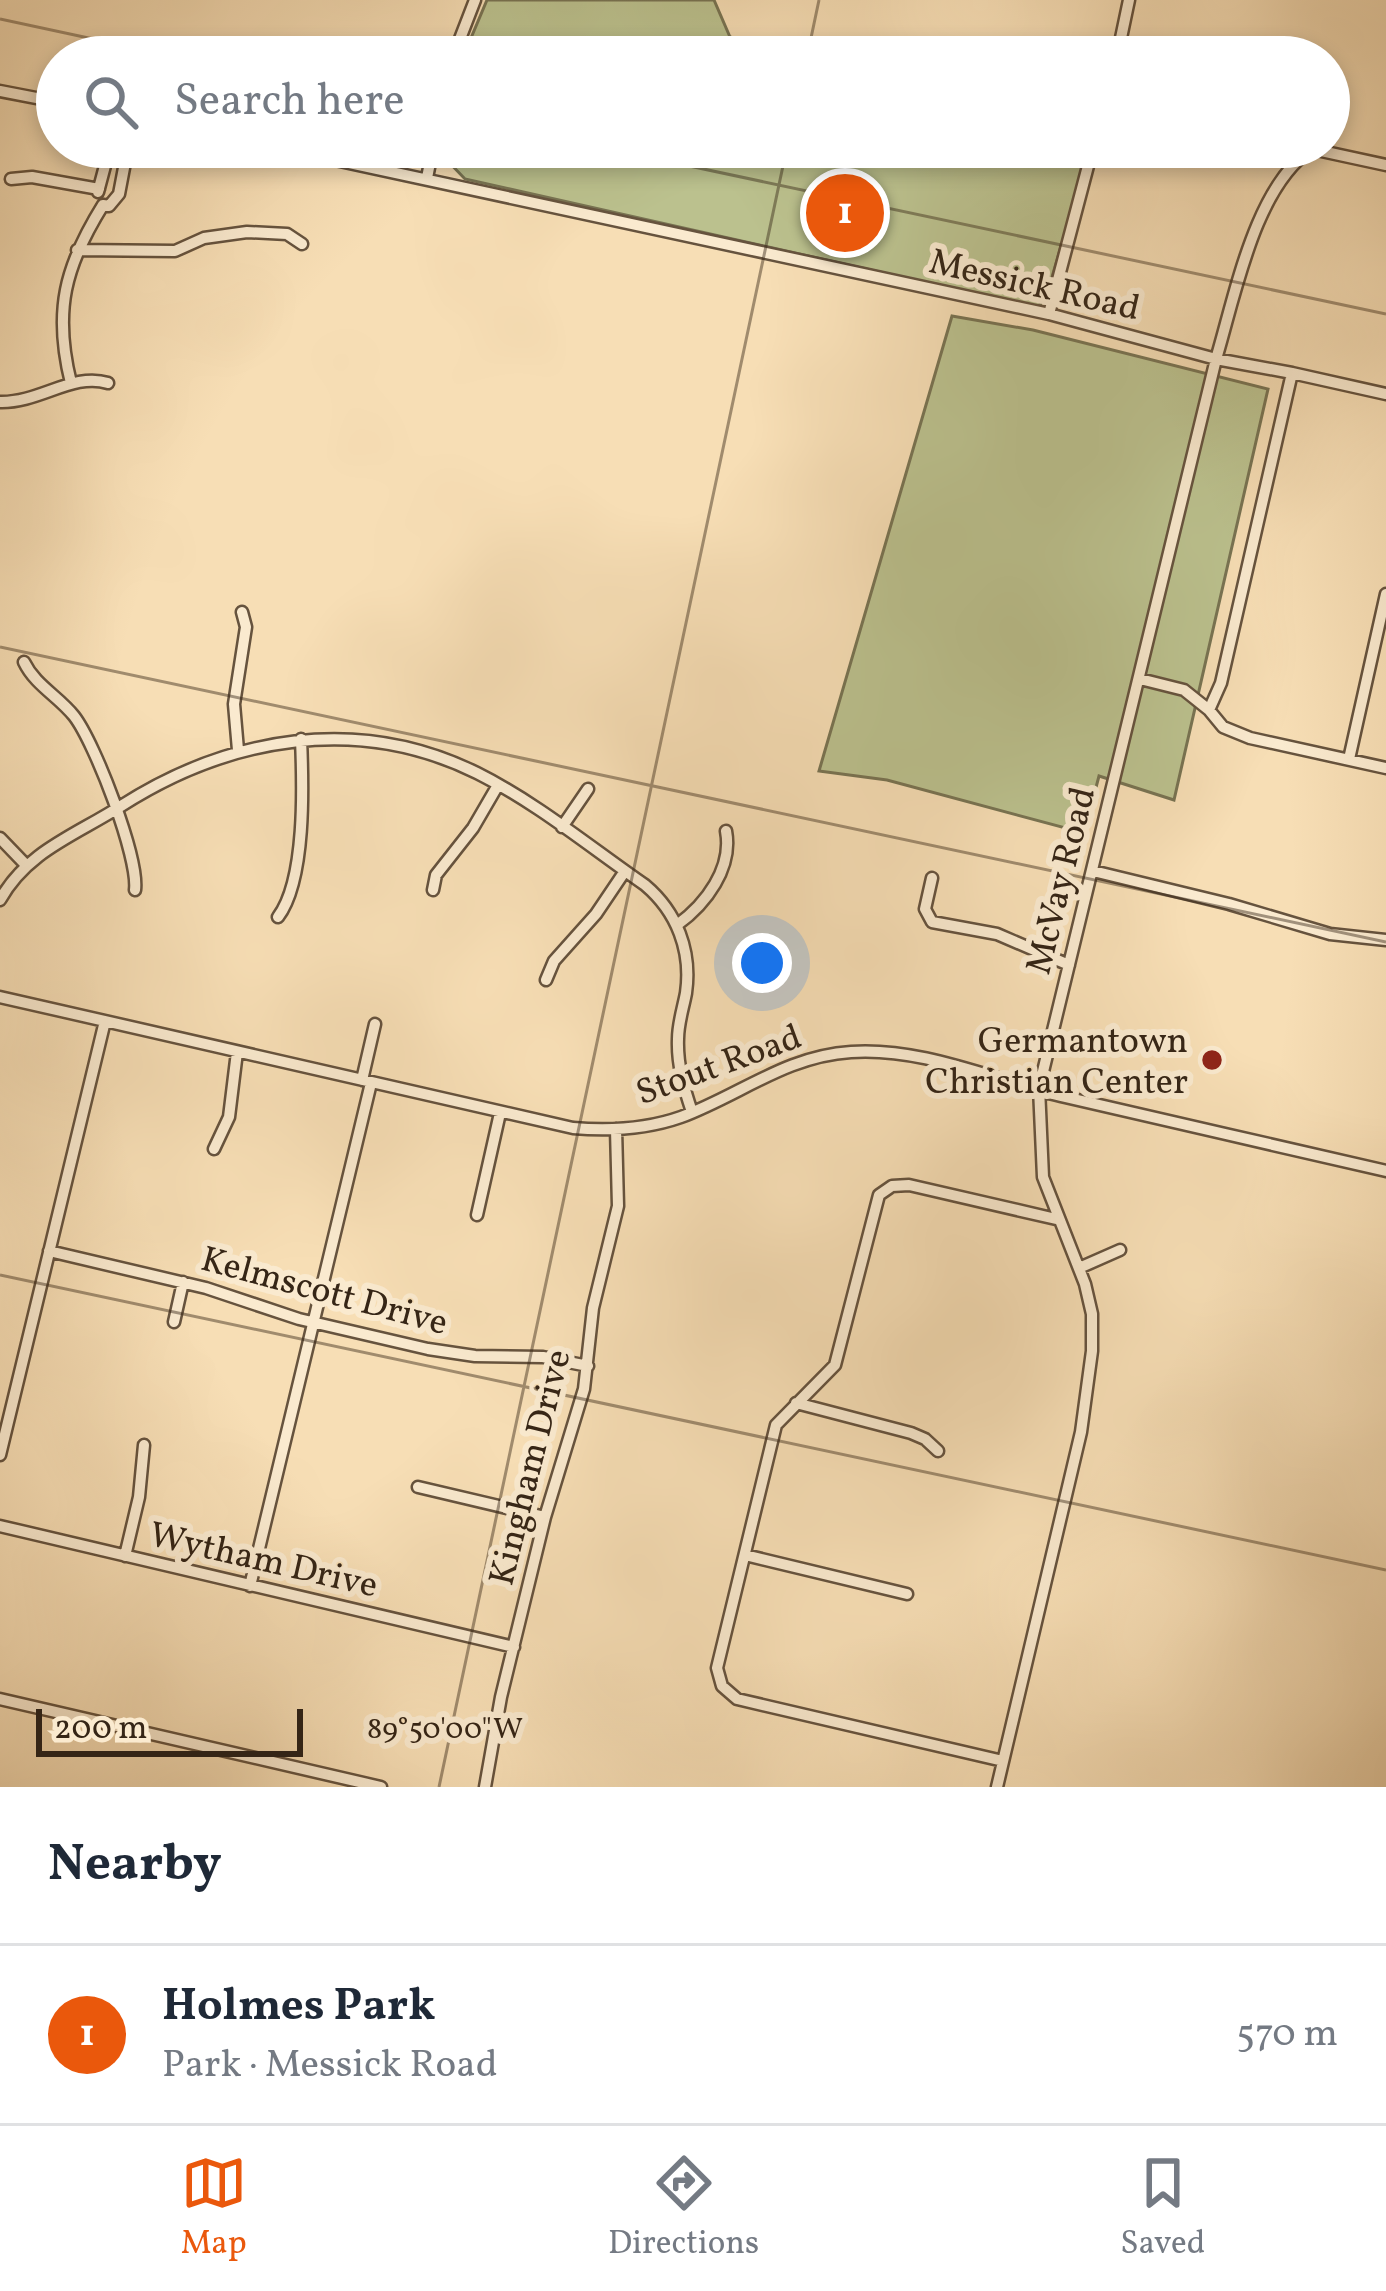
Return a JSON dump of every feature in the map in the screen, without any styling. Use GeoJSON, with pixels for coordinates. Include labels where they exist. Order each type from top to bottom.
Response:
{"type":"FeatureCollection","features":[{"type":"Feature","properties":{"kind":"street"},"geometry":{"type":"LineString","coordinates":[[460,36],[475,0]]}},
{"type":"Feature","properties":{"kind":"street"},"geometry":{"type":"LineString","coordinates":[[1121,36],[1129,0]]}},
{"type":"Feature","properties":{"kind":"street"},"geometry":{"type":"LineString","coordinates":[[0,91],[36,99]]}},
{"type":"Feature","properties":{"kind":"street","name":"McVay Road"},"geometry":{"type":"LineString","coordinates":[[1350,157],[1386,165]]}},
{"type":"Feature","properties":{"kind":"street"},"geometry":{"type":"LineString","coordinates":[[104,168],[96,196],[109,206],[117,200],[124,168]]}},
{"type":"Feature","properties":{"kind":"street","name":"Messick Road"},"geometry":{"type":"LineString","coordinates":[[378,168],[1049,314],[1216,359],[1386,394]]}},
{"type":"Feature","properties":{"kind":"street"},"geometry":{"type":"LineString","coordinates":[[427,178],[429,168]]}},
{"type":"Feature","properties":{"kind":"street"},"geometry":{"type":"LineString","coordinates":[[1049,314],[1087,168]]}},
{"type":"Feature","properties":{"kind":"street","name":"McVay Road"},"geometry":{"type":"LineString","coordinates":[[997,1787],[1085,1412],[1092,1314],[1079,1268],[1056,1219],[1040,1160],[1039,1088],[1216,359],[1250,247],[1289,168]]}},
{"type":"Feature","properties":{"kind":"street"},"geometry":{"type":"LineString","coordinates":[[11,179],[32,177],[99,189]]}},
{"type":"Feature","properties":{"kind":"street"},"geometry":{"type":"LineString","coordinates":[[70,382],[61,308],[77,250],[103,205]]}},
{"type":"Feature","properties":{"kind":"street"},"geometry":{"type":"LineString","coordinates":[[77,250],[175,251],[204,238],[247,232],[280,232],[302,244]]}},
{"type":"Feature","properties":{"kind":"street"},"geometry":{"type":"LineString","coordinates":[[1209,710],[1221,683],[1292,373]]}},
{"type":"Feature","properties":{"kind":"street"},"geometry":{"type":"LineString","coordinates":[[0,402],[46,396],[70,382],[97,379],[109,383]]}},
{"type":"Feature","properties":{"kind":"street"},"geometry":{"type":"LineString","coordinates":[[1349,759],[1386,593]]}},
{"type":"Feature","properties":{"kind":"street"},"geometry":{"type":"LineString","coordinates":[[238,750],[234,713],[246,627],[242,612]]}},
{"type":"Feature","properties":{"kind":"street"},"geometry":{"type":"LineString","coordinates":[[24,662],[34,679],[78,722],[93,748],[136,866],[135,890]]}},
{"type":"Feature","properties":{"kind":"street"},"geometry":{"type":"LineString","coordinates":[[1139,679],[1184,690],[1223,727],[1250,738],[1386,768]]}},
{"type":"Feature","properties":{"kind":"street"},"geometry":{"type":"LineString","coordinates":[[278,917],[289,901],[300,828],[301,739]]}},
{"type":"Feature","properties":{"kind":"street"},"geometry":{"type":"LineString","coordinates":[[0,900],[26,865],[168,777],[238,750],[301,739],[347,739],[411,748],[499,785],[655,893],[677,925],[687,970],[678,1030],[679,1060],[692,1112]]}},
{"type":"Feature","properties":{"kind":"street"},"geometry":{"type":"LineString","coordinates":[[433,890],[436,875],[473,829],[499,785]]}},
{"type":"Feature","properties":{"kind":"street"},"geometry":{"type":"LineString","coordinates":[[562,827],[588,789]]}},
{"type":"Feature","properties":{"kind":"street"},"geometry":{"type":"LineString","coordinates":[[677,925],[695,910],[720,875],[728,849],[726,831]]}},
{"type":"Feature","properties":{"kind":"street"},"geometry":{"type":"LineString","coordinates":[[0,838],[26,865]]}},
{"type":"Feature","properties":{"kind":"street"},"geometry":{"type":"LineString","coordinates":[[546,980],[554,961],[596,914],[625,871]]}},
{"type":"Feature","properties":{"kind":"street"},"geometry":{"type":"LineString","coordinates":[[1093,871],[1330,934],[1386,940]]}},
{"type":"Feature","properties":{"kind":"street"},"geometry":{"type":"LineString","coordinates":[[932,878],[925,909],[932,922],[997,934],[1069,965]]}},
{"type":"Feature","properties":{"kind":"street","name":"Stout Road"},"geometry":{"type":"LineString","coordinates":[[0,997],[573,1128],[661,1123],[788,1065],[850,1052],[910,1056],[1138,1115],[1386,1171]]}},
{"type":"Feature","properties":{"kind":"street"},"geometry":{"type":"LineString","coordinates":[[0,1455],[105,1021]]}},
{"type":"Feature","properties":{"kind":"street"},"geometry":{"type":"LineString","coordinates":[[250,1586],[366,1082],[375,1024]]}},
{"type":"Feature","properties":{"kind":"street"},"geometry":{"type":"LineString","coordinates":[[214,1149],[229,1117],[237,1052]]}},
{"type":"Feature","properties":{"kind":"street"},"geometry":{"type":"LineString","coordinates":[[477,1215],[500,1113]]}},
{"type":"Feature","properties":{"kind":"street","name":"Kingham Drive"},"geometry":{"type":"LineString","coordinates":[[484,1787],[545,1517],[574,1432],[588,1366],[593,1308],[618,1206],[616,1129]]}},
{"type":"Feature","properties":{"kind":"street"},"geometry":{"type":"LineString","coordinates":[[1003,1761],[733,1697],[722,1687],[717,1668],[776,1425],[835,1365],[875,1202],[884,1189],[909,1185],[1056,1219]]}},
{"type":"Feature","properties":{"kind":"street"},"geometry":{"type":"LineString","coordinates":[[1079,1268],[1120,1250]]}},
{"type":"Feature","properties":{"kind":"street","name":"Kelmscott Drive"},"geometry":{"type":"LineString","coordinates":[[49,1251],[183,1282],[312,1323],[459,1355],[530,1356],[588,1366]]}},
{"type":"Feature","properties":{"kind":"street"},"geometry":{"type":"LineString","coordinates":[[174,1322],[183,1282]]}},
{"type":"Feature","properties":{"kind":"street"},"geometry":{"type":"LineString","coordinates":[[796,1403],[919,1436],[938,1451]]}},
{"type":"Feature","properties":{"kind":"street"},"geometry":{"type":"LineString","coordinates":[[125,1556],[139,1497],[144,1445]]}},
{"type":"Feature","properties":{"kind":"street"},"geometry":{"type":"LineString","coordinates":[[418,1487],[545,1517]]}},
{"type":"Feature","properties":{"kind":"street","name":"Wytham Drive"},"geometry":{"type":"LineString","coordinates":[[0,1526],[514,1648]]}},
{"type":"Feature","properties":{"kind":"street"},"geometry":{"type":"LineString","coordinates":[[745,1555],[907,1594]]}},
{"type":"Feature","properties":{"kind":"street"},"geometry":{"type":"LineString","coordinates":[[0,1699],[381,1787]]}},
{"type":"Feature","properties":{"kind":"green space"},"geometry":{"type":"Polygon","coordinates":[[[487,0],[714,0],[730,36],[472,36],[487,0]]]}},
{"type":"Feature","properties":{"kind":"green space"},"geometry":{"type":"Polygon","coordinates":[[[454,168],[1084,168],[1045,301],[1036,307],[465,179],[454,168]]]}},
{"type":"Feature","properties":{"kind":"green space"},"geometry":{"type":"Polygon","coordinates":[[[952,316],[1033,330],[1268,389],[1174,800],[1099,776],[1084,833],[887,780],[819,771],[952,316]]]}},
{"type":"Feature","properties":{"kind":"place","name":"Holmes Park"},"geometry":{"type":"Point","coordinates":[845,213]}},
{"type":"Feature","properties":{"kind":"place","name":"Germantown Christian Center"},"geometry":{"type":"Point","coordinates":[1212,1060]}}]}
